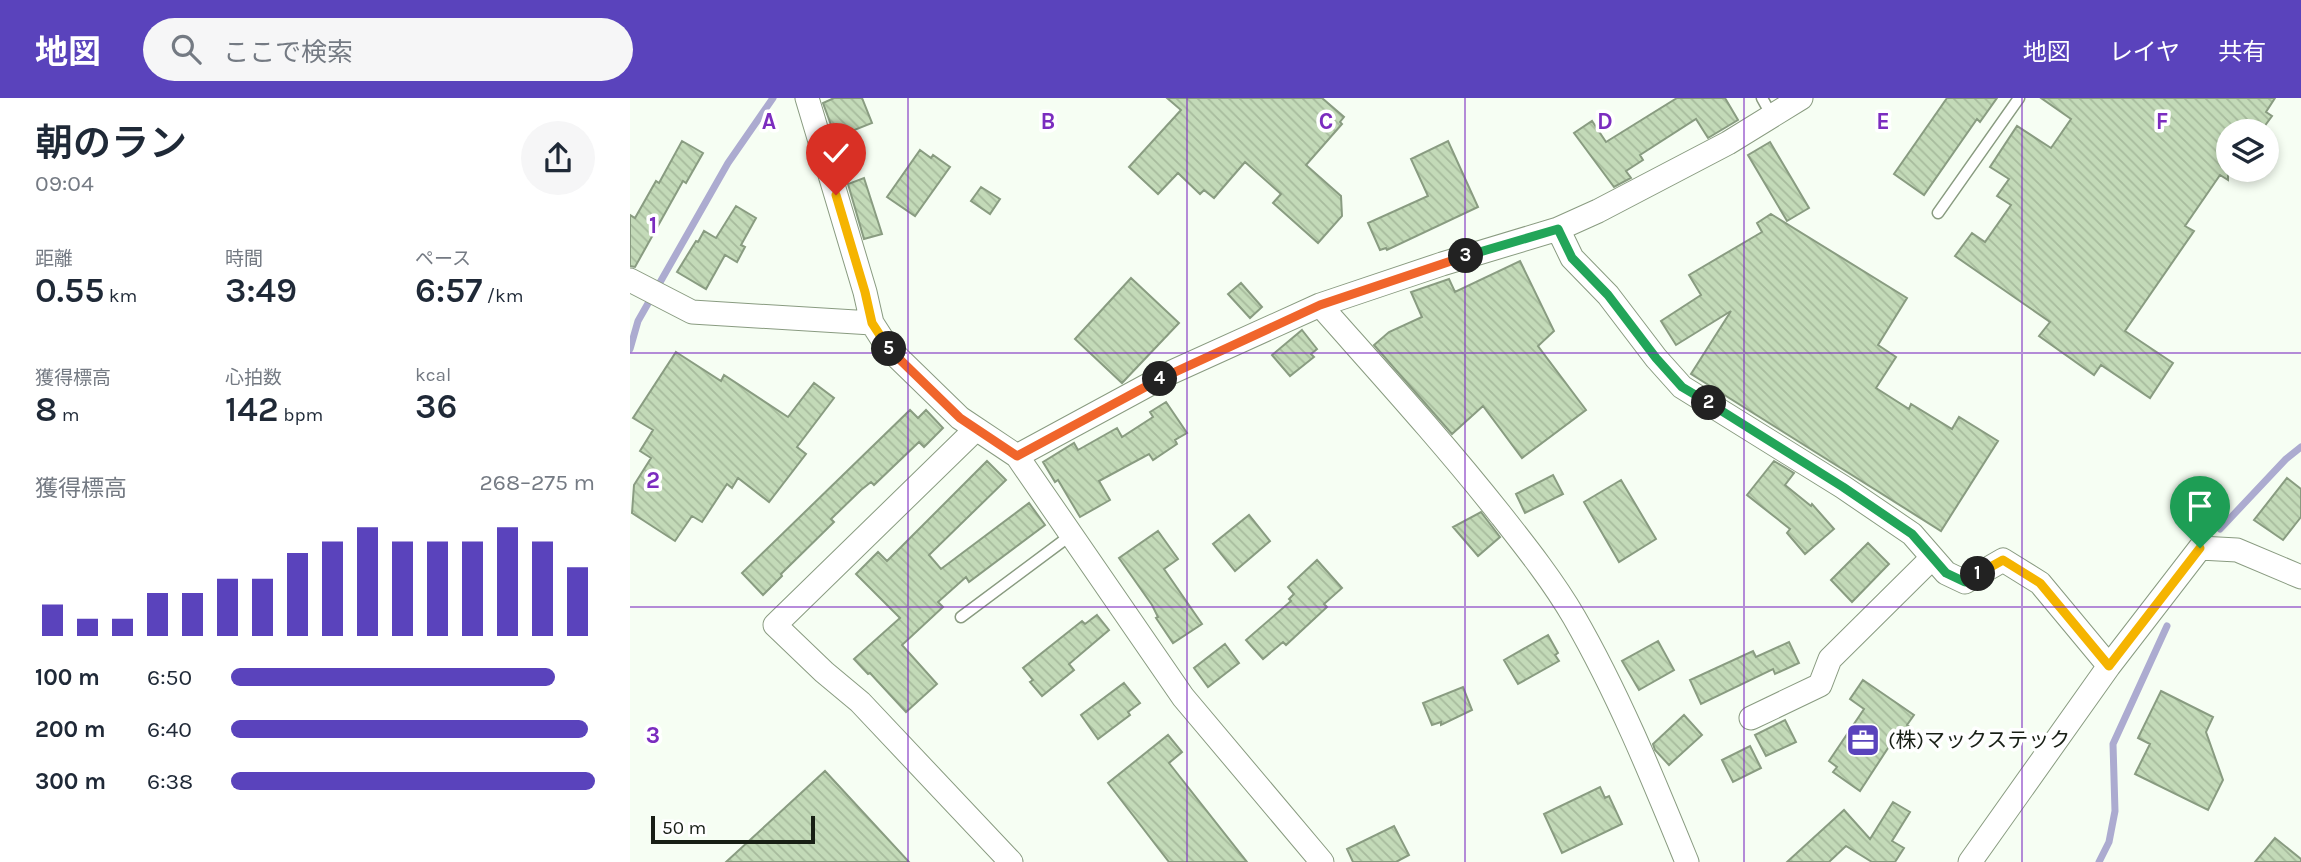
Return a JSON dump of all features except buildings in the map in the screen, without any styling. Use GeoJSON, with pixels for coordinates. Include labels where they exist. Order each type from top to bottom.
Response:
{"type":"FeatureCollection","features":[{"type":"Feature","properties":{"kind":"street"},"geometry":{"type":"LineString","coordinates":[[807,98],[872,323],[888,348],[960,418],[1017,456],[1183,697],[1322,862]]}},
{"type":"Feature","properties":{"kind":"street"},"geometry":{"type":"LineString","coordinates":[[1017,456],[1172,372],[1320,305],[1558,229],[1598,211],[1716,149],[1767,107],[1801,98]]}},
{"type":"Feature","properties":{"kind":"street"},"geometry":{"type":"LineString","coordinates":[[1558,229],[1572,258],[1608,295],[1682,387],[1843,487],[1912,534],[1946,573],[1965,582],[2003,560],[2040,583],[2109,666]]}},
{"type":"Feature","properties":{"kind":"street"},"geometry":{"type":"LineString","coordinates":[[646,289],[692,312],[872,323]]}},
{"type":"Feature","properties":{"kind":"street"},"geometry":{"type":"LineString","coordinates":[[1320,305],[1469,474],[1527,549],[1573,615],[1618,699],[1687,862]]}},
{"type":"Feature","properties":{"kind":"street"},"geometry":{"type":"LineString","coordinates":[[975,430],[775,625],[860,702],[1010,862]]}},
{"type":"Feature","properties":{"kind":"street"},"geometry":{"type":"LineString","coordinates":[[1970,862],[2109,666],[2200,548],[2237,550],[2301,577]]}},
{"type":"Feature","properties":{"kind":"street"},"geometry":{"type":"LineString","coordinates":[[1751,718],[1820,685],[1830,659],[1932,558]]}},
{"type":"Feature","properties":{"kind":"lane"},"geometry":{"type":"LineString","coordinates":[[1938,213],[2019,98]]}},
{"type":"Feature","properties":{"kind":"lane"},"geometry":{"type":"LineString","coordinates":[[961,617],[1071,535]]}},
{"type":"Feature","properties":{"kind":"waterway"},"geometry":{"type":"LineString","coordinates":[[630,349],[638,321],[728,163],[773,98]]}},
{"type":"Feature","properties":{"kind":"waterway"},"geometry":{"type":"LineString","coordinates":[[2220,529],[2286,459],[2301,447]]}},
{"type":"Feature","properties":{"kind":"waterway"},"geometry":{"type":"LineString","coordinates":[[2099,862],[2109,842],[2115,811],[2113,744],[2167,626]]}},
{"type":"Feature","properties":{"kind":"place","name":"(株)マックステック"},"geometry":{"type":"Point","coordinates":[1863,740]}},
{"type":"Feature","properties":{"kind":"route"},"geometry":{"type":"LineString","coordinates":[[836,195],[872,323],[888,348],[960,418],[1017,456],[1172,372],[1320,305],[1558,229],[1572,258],[1608,295],[1682,387],[1843,487],[1912,534],[1946,573],[1965,582],[2003,560],[2040,583],[2109,666],[2200,548]]}}]}
